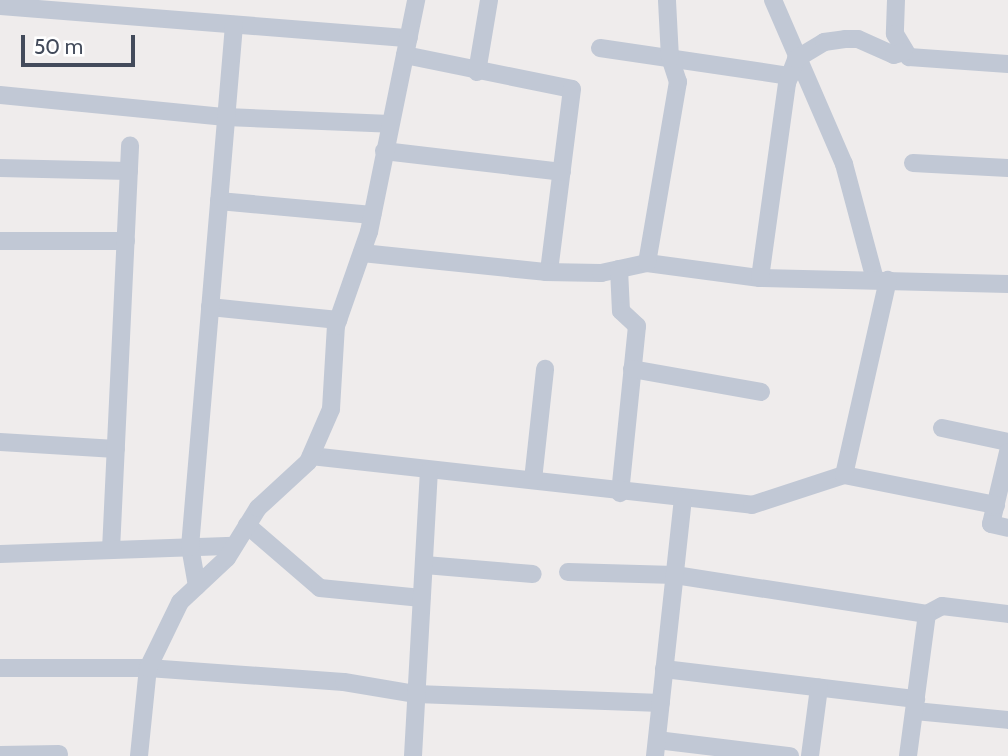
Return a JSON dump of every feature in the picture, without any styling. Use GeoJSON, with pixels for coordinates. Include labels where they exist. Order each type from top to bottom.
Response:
{"type":"FeatureCollection","features":[{"type":"Feature","properties":{"kind":"street"},"geometry":{"type":"LineString","coordinates":[[139,756],[148,668],[180,602],[234,546],[258,508],[311,456],[331,409],[338,320],[362,253],[372,215],[416,0]]}},
{"type":"Feature","properties":{"kind":"street"},"geometry":{"type":"LineString","coordinates":[[477,72],[489,0]]}},
{"type":"Feature","properties":{"kind":"street"},"geometry":{"type":"LineString","coordinates":[[648,263],[678,82],[670,58],[667,0]]}},
{"type":"Feature","properties":{"kind":"street"},"geometry":{"type":"LineString","coordinates":[[773,0],[793,68],[844,164],[881,280],[844,475]]}},
{"type":"Feature","properties":{"kind":"street"},"geometry":{"type":"LineString","coordinates":[[896,0],[895,34],[909,57],[1008,64]]}},
{"type":"Feature","properties":{"kind":"street"},"geometry":{"type":"LineString","coordinates":[[0,6],[234,25],[407,47],[477,72],[572,89],[549,272]]}},
{"type":"Feature","properties":{"kind":"street"},"geometry":{"type":"LineString","coordinates":[[197,586],[190,547],[234,25]]}},
{"type":"Feature","properties":{"kind":"street"},"geometry":{"type":"LineString","coordinates":[[760,278],[793,68],[824,42],[858,39],[894,55],[904,51]]}},
{"type":"Feature","properties":{"kind":"street"},"geometry":{"type":"LineString","coordinates":[[600,48],[670,58],[793,68]]}},
{"type":"Feature","properties":{"kind":"street"},"geometry":{"type":"LineString","coordinates":[[0,95],[226,117],[390,124]]}},
{"type":"Feature","properties":{"kind":"street"},"geometry":{"type":"LineString","coordinates":[[111,550],[130,145]]}},
{"type":"Feature","properties":{"kind":"street"},"geometry":{"type":"LineString","coordinates":[[384,151],[562,172]]}},
{"type":"Feature","properties":{"kind":"street"},"geometry":{"type":"LineString","coordinates":[[913,163],[1008,168],[1008,155]]}},
{"type":"Feature","properties":{"kind":"street"},"geometry":{"type":"LineString","coordinates":[[0,169],[129,171]]}},
{"type":"Feature","properties":{"kind":"street"},"geometry":{"type":"LineString","coordinates":[[219,201],[372,215]]}},
{"type":"Feature","properties":{"kind":"street"},"geometry":{"type":"LineString","coordinates":[[0,241],[126,241]]}},
{"type":"Feature","properties":{"kind":"street"},"geometry":{"type":"LineString","coordinates":[[362,253],[549,272],[619,269],[648,263],[760,278],[1008,284]]}},
{"type":"Feature","properties":{"kind":"street"},"geometry":{"type":"LineString","coordinates":[[619,269],[621,311],[637,326],[620,493]]}},
{"type":"Feature","properties":{"kind":"street"},"geometry":{"type":"LineString","coordinates":[[210,307],[338,320]]}},
{"type":"Feature","properties":{"kind":"street"},"geometry":{"type":"LineString","coordinates":[[533,480],[545,369]]}},
{"type":"Feature","properties":{"kind":"street"},"geometry":{"type":"LineString","coordinates":[[632,369],[761,392]]}},
{"type":"Feature","properties":{"kind":"street"},"geometry":{"type":"LineString","coordinates":[[942,428],[1008,442]]}},
{"type":"Feature","properties":{"kind":"street"},"geometry":{"type":"LineString","coordinates":[[0,442],[116,449]]}},
{"type":"Feature","properties":{"kind":"street"},"geometry":{"type":"LineString","coordinates":[[1008,452],[991,524],[1008,528]]}},
{"type":"Feature","properties":{"kind":"street"},"geometry":{"type":"LineString","coordinates":[[311,456],[429,471],[533,480],[620,493],[752,505],[844,475],[996,505]]}},
{"type":"Feature","properties":{"kind":"street"},"geometry":{"type":"LineString","coordinates":[[413,756],[429,471]]}},
{"type":"Feature","properties":{"kind":"street"},"geometry":{"type":"LineString","coordinates":[[683,500],[656,748],[790,756]]}},
{"type":"Feature","properties":{"kind":"street"},"geometry":{"type":"LineString","coordinates":[[247,525],[320,588],[422,598]]}},
{"type":"Feature","properties":{"kind":"street"},"geometry":{"type":"LineString","coordinates":[[0,554],[234,546]]}},
{"type":"Feature","properties":{"kind":"street"},"geometry":{"type":"LineString","coordinates":[[425,565],[533,574]]}},
{"type":"Feature","properties":{"kind":"street"},"geometry":{"type":"LineString","coordinates":[[568,572],[675,575],[927,614],[942,606],[1008,614]]}},
{"type":"Feature","properties":{"kind":"street"},"geometry":{"type":"LineString","coordinates":[[908,756],[927,614]]}},
{"type":"Feature","properties":{"kind":"street"},"geometry":{"type":"LineString","coordinates":[[0,667],[148,668],[344,682],[416,694],[661,702]]}},
{"type":"Feature","properties":{"kind":"street"},"geometry":{"type":"LineString","coordinates":[[664,669],[819,688],[1008,720]]}},
{"type":"Feature","properties":{"kind":"street"},"geometry":{"type":"LineString","coordinates":[[810,756],[819,688]]}},
{"type":"Feature","properties":{"kind":"street"},"geometry":{"type":"LineString","coordinates":[[0,755],[59,754]]}}]}
